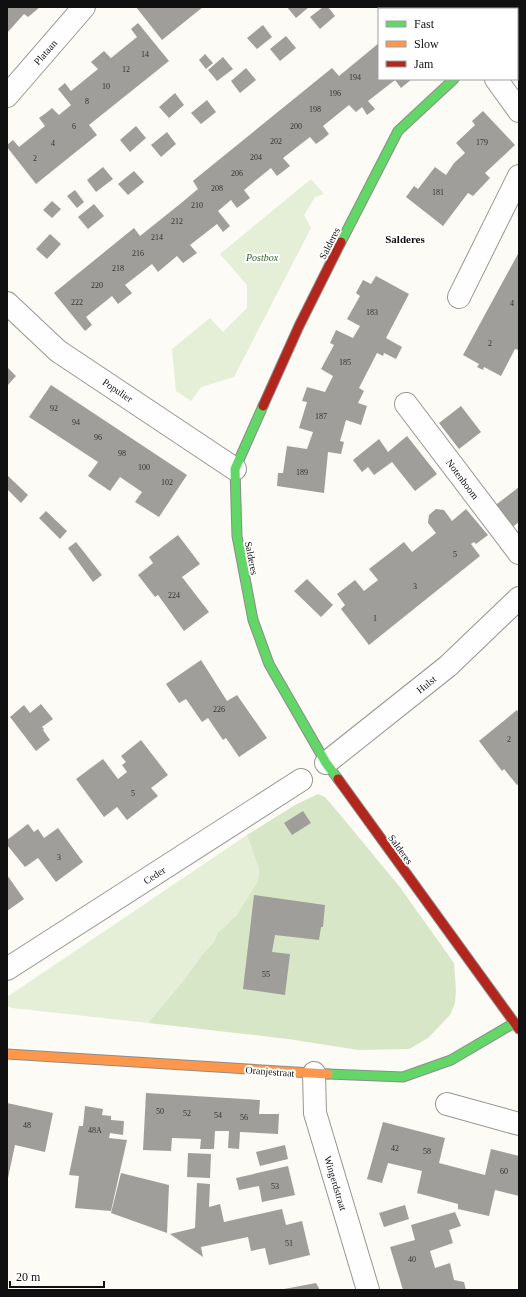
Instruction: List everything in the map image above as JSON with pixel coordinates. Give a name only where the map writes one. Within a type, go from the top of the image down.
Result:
[{"type":"street","name":"Plataan","points":[[7,96],[84,7]]},
{"type":"street","name":"Salderes","points":[[453,80],[398,131],[299,326],[235,469],[237,536],[253,620],[269,664],[326,764],[516,1026]]},
{"type":"street","points":[[497,80],[519,111]]},
{"type":"street","points":[[459,297],[519,176]]},
{"type":"street","name":"Populier","points":[[7,303],[58,350],[235,469]]},
{"type":"street","name":"Notenboom","points":[[406,404],[519,553]]},
{"type":"street","name":"Hulst","points":[[326,764],[448,666],[519,598]]},
{"type":"street","name":"Ceder","points":[[7,969],[301,780]]},
{"type":"street","name":"Oranjestraat","points":[[7,1054],[314,1074],[403,1076],[451,1060],[516,1026]]},
{"type":"street","name":"Wingerdstraat","points":[[314,1074],[315,1112],[368,1290]]},
{"type":"street","points":[[447,1104],[519,1124]]},
{"type":"green space","name":"Postbox","points":[[311,179],[324,194],[315,197],[304,215],[311,228],[234,377],[201,387],[191,401],[176,391],[172,349],[210,318],[223,332],[247,308],[247,285],[220,254]]},
{"type":"green space","points":[[318,794],[325,797],[399,886],[454,963],[456,990],[455,1003],[450,1015],[428,1038],[409,1049],[359,1050],[288,1039],[148,1023],[214,942],[218,932],[236,916],[256,884],[259,875],[258,866],[247,835],[295,805]]},
{"type":"green space","points":[[247,835],[258,866],[259,875],[256,884],[236,916],[218,932],[214,942],[148,1023],[12,1008],[7,1006],[7,997]]},
{"type":"building","points":[[7,7],[40,7],[28,17],[24,14],[7,33]]},
{"type":"building","points":[[136,7],[203,7],[162,40]]},
{"type":"building","points":[[287,7],[309,7],[296,18]]},
{"type":"building","points":[[323,7],[328,7],[335,16],[320,29],[310,17]]},
{"type":"building","points":[[408,7],[470,7],[469,8],[407,8]]},
{"type":"building","points":[[138,23],[169,61],[89,125],[97,135],[36,184],[7,145],[13,140],[19,147],[45,126],[39,118],[52,108],[59,115],[71,105],[58,89],[65,83],[71,91],[98,69],[91,62],[104,51],[111,58],[137,37],[131,29]]},
{"type":"building","points":[[263,25],[272,37],[257,49],[247,38]]},
{"type":"building","points":[[286,36],[296,48],[280,61],[270,49]]},
{"type":"building","points":[[378,44],[378,80],[395,80],[368,101],[375,109],[367,115],[362,107],[356,112],[349,105],[323,126],[329,134],[323,139],[316,144],[310,137],[283,158],[290,166],[277,176],[271,168],[244,190],[250,198],[237,208],[231,200],[218,211],[230,226],[223,232],[217,224],[190,245],[197,253],[183,263],[177,256],[158,272],[152,264],[125,285],[132,293],[118,304],[112,296],[86,317],[92,325],[85,331],[54,293],[134,228],[140,236],[180,204],[198,189],[193,181],[194,180],[332,68],[339,76]]},
{"type":"building","points":[[205,54],[213,63],[206,69],[199,60]]},
{"type":"building","points":[[223,57],[233,69],[217,81],[208,70]]},
{"type":"building","points":[[246,68],[256,80],[240,93],[231,81]]},
{"type":"building","points":[[395,80],[411,80],[401,88]]},
{"type":"building","points":[[175,93],[184,105],[169,118],[159,107]]},
{"type":"building","points":[[207,100],[216,112],[201,124],[191,113]]},
{"type":"building","points":[[483,111],[515,145],[485,173],[490,178],[473,196],[468,193],[443,226],[406,197],[414,186],[418,189],[435,167],[446,175],[454,163],[465,153],[456,143],[475,125],[472,121]]},
{"type":"building","points":[[136,126],[146,138],[130,152],[120,140]]},
{"type":"building","points":[[167,132],[176,144],[161,157],[151,145]]},
{"type":"building","points":[[103,167],[113,179],[96,192],[87,180]]},
{"type":"building","points":[[134,171],[144,182],[128,195],[118,184]]},
{"type":"building","points":[[75,190],[84,202],[77,208],[67,196]]},
{"type":"building","points":[[52,201],[61,209],[52,218],[43,210]]},
{"type":"building","points":[[94,204],[104,216],[88,229],[78,217]]},
{"type":"building","points":[[50,234],[61,244],[47,259],[36,249]]},
{"type":"building","points":[[519,252],[519,350],[515,349],[501,376],[484,367],[483,370],[477,367],[479,364],[463,355]]},
{"type":"building","points":[[376,276],[409,294],[386,338],[402,347],[396,359],[384,353],[383,356],[377,353],[359,388],[364,391],[358,403],[367,406],[361,425],[346,420],[340,441],[344,442],[341,454],[328,452],[324,493],[277,486],[278,473],[283,473],[287,446],[307,449],[313,432],[299,428],[307,402],[302,401],[307,387],[325,392],[333,376],[321,369],[334,345],[330,343],[336,330],[353,338],[360,326],[347,319],[360,296],[356,293],[363,280],[371,284]]},
{"type":"building","points":[[7,367],[16,376],[7,386]]},
{"type":"building","points":[[51,385],[187,475],[159,517],[135,502],[142,492],[120,477],[110,491],[88,476],[98,462],[29,417]]},
{"type":"building","points":[[461,406],[481,432],[459,449],[439,423]]},
{"type":"building","points":[[407,436],[437,474],[415,491],[392,462],[374,475],[368,467],[362,472],[353,460],[379,439],[388,452]]},
{"type":"building","points":[[7,475],[28,495],[21,503],[7,489]]},
{"type":"building","points":[[519,487],[519,522],[510,529],[493,507]]},
{"type":"building","points":[[436,509],[444,510],[452,521],[466,509],[488,535],[476,544],[474,542],[471,544],[480,556],[369,645],[341,609],[345,605],[337,594],[355,580],[364,591],[378,580],[369,569],[404,542],[412,552],[436,533],[428,523],[429,515]]},
{"type":"building","points":[[46,511],[67,531],[60,539],[39,518]]},
{"type":"building","points":[[178,535],[200,564],[182,577],[209,612],[184,631],[158,595],[155,597],[138,575],[153,563],[149,557]]},
{"type":"building","points":[[76,542],[102,575],[93,582],[68,548]]},
{"type":"building","points":[[307,579],[333,605],[321,617],[294,591]]},
{"type":"building","points":[[201,660],[227,701],[237,695],[267,738],[239,757],[226,738],[223,740],[208,718],[202,722],[186,699],[179,703],[166,684]]},
{"type":"building","points":[[41,704],[53,719],[42,727],[50,740],[36,751],[10,717],[24,705],[30,713]]},
{"type":"building","points":[[517,710],[519,713],[519,784],[517,785],[504,769],[502,771],[479,741]]},
{"type":"building","points":[[141,740],[168,775],[151,788],[158,796],[127,820],[117,807],[104,817],[76,779],[103,759],[118,779],[127,772],[122,765],[126,762],[121,756]]},
{"type":"building","points":[[303,811],[311,823],[292,835],[284,823]]},
{"type":"building","points":[[28,824],[34,832],[38,829],[44,838],[58,828],[83,862],[56,882],[38,858],[25,867],[7,845],[7,840]]},
{"type":"building","points":[[7,875],[24,899],[7,911]]},
{"type":"building","points":[[254,895],[325,905],[323,927],[321,927],[319,940],[275,935],[272,952],[290,954],[285,995],[243,989]]},
{"type":"building","points":[[146,1093],[260,1100],[259,1114],[279,1114],[278,1134],[240,1132],[239,1149],[228,1148],[229,1131],[215,1131],[214,1149],[200,1149],[201,1139],[172,1138],[171,1151],[143,1150]]},
{"type":"building","points":[[7,1103],[53,1113],[45,1152],[15,1145],[8,1178]]},
{"type":"building","points":[[85,1106],[103,1109],[102,1115],[111,1116],[111,1120],[124,1121],[123,1135],[110,1133],[109,1138],[127,1140],[111,1211],[75,1208],[79,1176],[69,1175],[79,1126],[83,1126]]},
{"type":"building","points":[[383,1122],[445,1138],[439,1163],[485,1175],[491,1149],[519,1156],[519,1196],[495,1190],[489,1216],[458,1209],[458,1204],[417,1193],[422,1171],[388,1163],[382,1183],[367,1179]]},
{"type":"building","points":[[285,1145],[288,1159],[260,1166],[256,1152]]},
{"type":"building","points":[[188,1153],[211,1154],[210,1178],[187,1177]]},
{"type":"building","points":[[288,1166],[295,1195],[262,1202],[259,1186],[239,1190],[236,1178]]},
{"type":"building","points":[[121,1173],[169,1185],[167,1233],[111,1213]]},
{"type":"building","points":[[197,1183],[210,1184],[209,1207],[220,1204],[224,1222],[282,1209],[286,1225],[302,1221],[310,1255],[269,1265],[265,1248],[251,1251],[248,1237],[201,1247],[203,1257],[170,1234],[195,1228]]},
{"type":"building","points":[[405,1205],[409,1219],[384,1227],[379,1213]]},
{"type":"building","points":[[455,1212],[461,1226],[449,1230],[453,1243],[430,1251],[435,1268],[450,1263],[454,1280],[464,1282],[466,1290],[403,1290],[390,1247],[415,1240],[411,1225]]},
{"type":"building","points":[[316,1283],[320,1290],[284,1289]]},
{"type":"traffic: fast","points":[[341,242],[398,131],[453,80]]},
{"type":"traffic: fast","points":[[263,406],[235,469],[237,536],[253,620],[269,664],[326,763],[338,779]]},
{"type":"traffic: fast","points":[[328,1074],[403,1077],[451,1060],[514,1023]]},
{"type":"traffic: slow","points":[[7,1054],[328,1074]]},
{"type":"traffic: jam","points":[[263,406],[299,326],[341,242]]},
{"type":"traffic: jam","points":[[338,779],[519,1029]]},
{"type":"district","name":"Salderes","points":[[405,239]]}]
